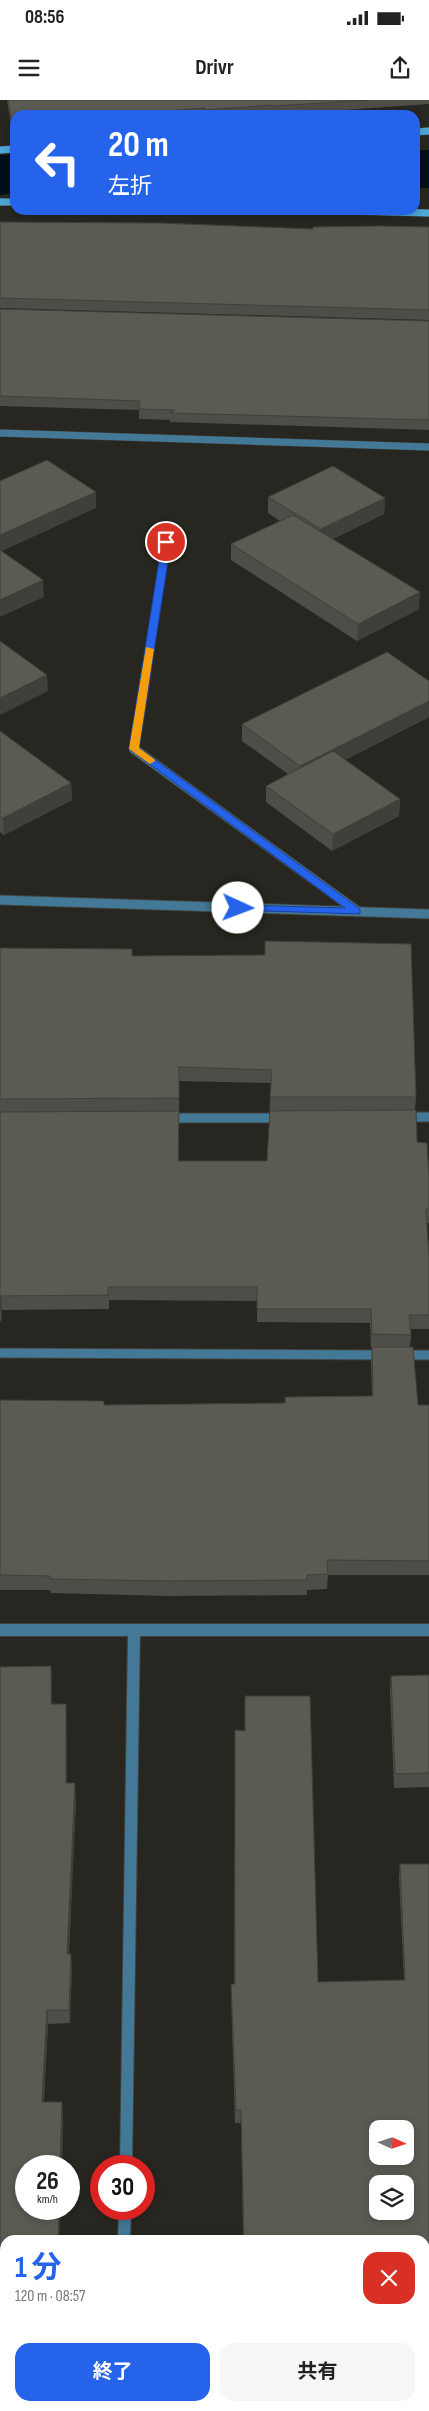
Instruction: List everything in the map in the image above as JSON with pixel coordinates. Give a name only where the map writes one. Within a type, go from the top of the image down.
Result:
[{"type":"street","points":[[0,433],[429,447]]},
{"type":"street","points":[[166,542],[134,749],[357,912]]},
{"type":"street","points":[[0,900],[429,914]]},
{"type":"street","points":[[399,1117],[429,1117]]},
{"type":"street","points":[[150,1118],[289,1118]]},
{"type":"street","points":[[0,1353],[429,1355]]},
{"type":"street","points":[[0,1630],[429,1630]]},
{"type":"street","points":[[126,2155],[134,1631]]},
{"type":"street","points":[[124,2235],[125,2220]]},
{"type":"building","points":[[8,100],[368,100],[206,110],[205,108],[180,110],[10,110],[10,112]]},
{"type":"building","points":[[0,222],[159,223],[313,229],[313,227],[429,227],[429,310],[0,298]]},
{"type":"building","points":[[0,309],[429,321],[429,420],[170,413],[175,410],[139,409],[140,401],[0,396]]},
{"type":"building","points":[[47,460],[96,492],[0,535],[0,481]]},
{"type":"building","points":[[333,466],[385,498],[321,529],[268,497]]},
{"type":"building","points":[[293,515],[420,592],[358,624],[231,544]]},
{"type":"building","points":[[0,550],[43,580],[0,600]]},
{"type":"building","points":[[0,641],[47,675],[0,698]]},
{"type":"building","points":[[387,652],[429,681],[429,701],[300,766],[242,724]]},
{"type":"building","points":[[0,731],[71,783],[3,818],[0,816]]},
{"type":"building","points":[[333,751],[400,799],[333,834],[266,786]]},
{"type":"building","points":[[265,941],[411,944],[416,1097],[270,1097],[272,1070],[179,1067],[179,1098],[0,1099],[0,948],[132,949],[132,956],[265,955]]},
{"type":"building","points":[[416,1110],[417,1142],[427,1143],[429,1209],[426,1209],[429,1258],[429,1315],[409,1315],[411,1335],[372,1334],[371,1309],[257,1309],[257,1287],[108,1287],[108,1295],[1,1296],[0,1306],[0,1112],[179,1111],[178,1161],[267,1161],[270,1111]]},
{"type":"building","points":[[372,1347],[413,1347],[418,1405],[429,1405],[429,1561],[327,1560],[328,1574],[307,1575],[307,1580],[169,1581],[50,1579],[50,1576],[0,1575],[0,1400],[104,1401],[104,1405],[285,1403],[285,1397],[373,1396]]},
{"type":"building","points":[[51,1666],[51,1704],[66,1704],[66,1783],[75,1783],[67,1954],[71,1954],[69,2010],[47,2010],[42,2102],[62,2102],[60,2155],[15,2155],[15,2220],[59,2220],[58,2235],[0,2235],[0,1667]]},
{"type":"building","points":[[429,1675],[429,1773],[395,1774],[391,1676]]},
{"type":"building","points":[[245,1696],[310,1696],[318,1982],[405,1980],[400,1864],[429,1864],[429,2235],[244,2235],[241,2110],[236,2110],[231,1984],[235,1984],[235,1730],[245,1731]]},
{"type":"waterway","points":[[420,169],[429,169]]},
{"type":"waterway","points":[[0,175],[10,174]]},
{"type":"slow traffic","points":[[149,649],[134,749],[150,761]]},
{"type":"route","points":[[166,542],[134,749],[357,912],[238,908]]}]
